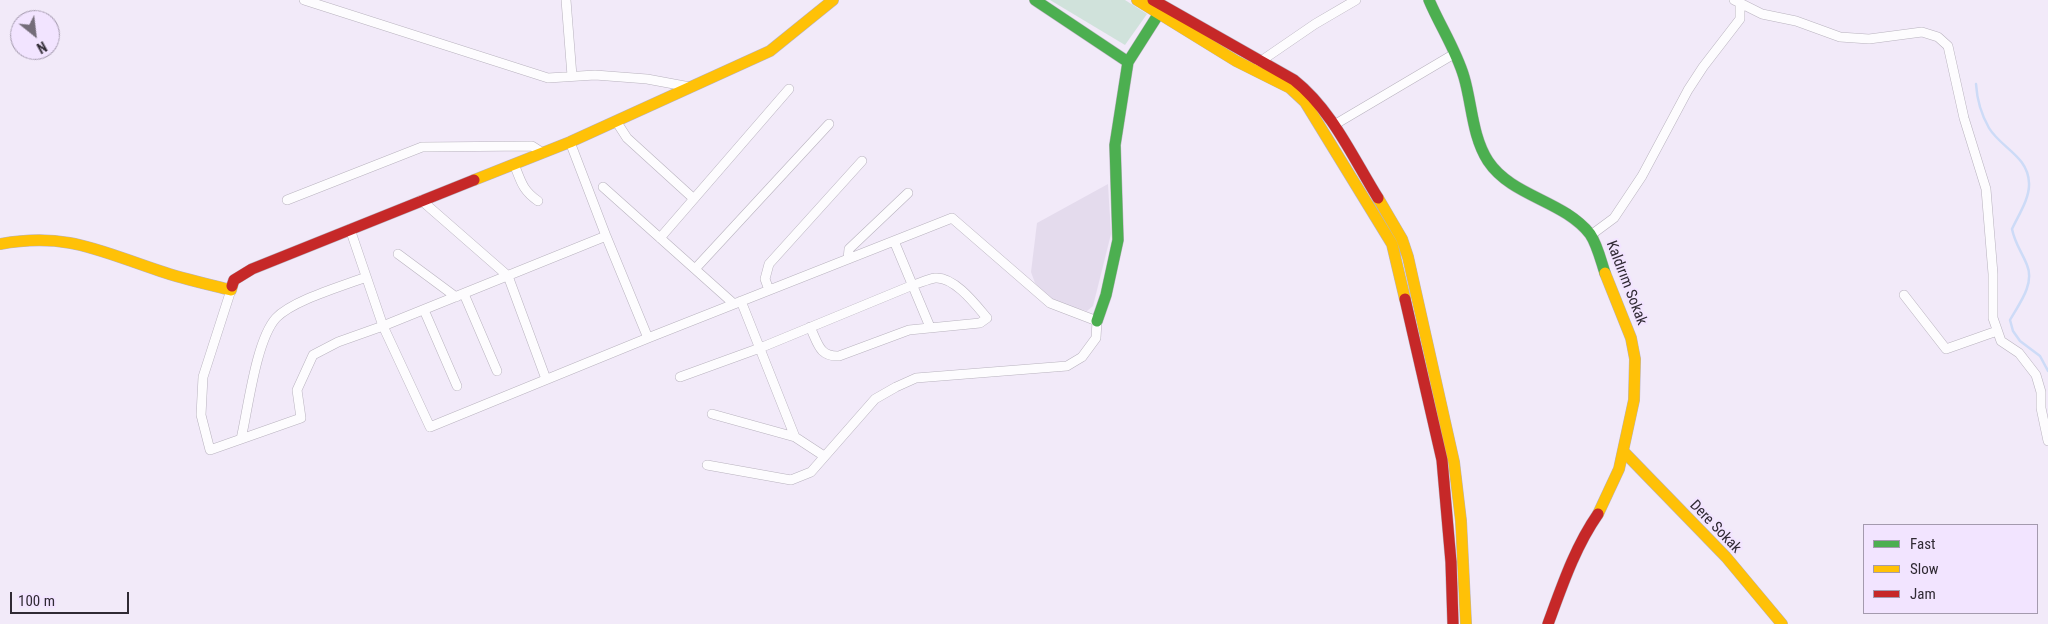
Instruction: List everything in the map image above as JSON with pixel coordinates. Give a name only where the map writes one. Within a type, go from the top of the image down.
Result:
[{"type":"street","points":[[304,0],[548,78],[595,75],[647,79],[690,88]]},
{"type":"street","points":[[566,0],[572,76]]},
{"type":"street","points":[[606,236],[384,326],[338,342],[313,355],[297,390],[301,418],[210,450],[201,415],[204,377],[234,280],[252,269],[570,142],[770,51],[832,0]]},
{"type":"street","points":[[1035,0],[1128,62]]},
{"type":"street","points":[[1136,0],[1162,7]]},
{"type":"street","points":[[1153,0],[1258,66],[1290,88],[1305,102],[1392,244],[1442,460],[1450,562],[1452,624]]},
{"type":"street","points":[[1258,66],[1315,24],[1356,0]]},
{"type":"street","name":"Kaldırım Sokak","points":[[1429,0],[1461,67],[1474,127],[1485,154],[1495,170],[1511,184],[1579,221],[1591,235],[1634,347],[1636,375],[1634,400],[1624,452],[1611,490],[1575,553],[1548,624]]},
{"type":"street","points":[[1591,235],[1607,225],[1624,204],[1688,90],[1740,19],[1737,2]]},
{"type":"street","points":[[1737,2],[1767,16],[1796,21],[1840,38],[1869,39],[1922,32],[1938,37],[1948,46],[1964,118],[1986,190],[1993,268],[1992,308],[1996,332],[2001,341],[2019,352],[2036,375],[2041,392],[2041,408],[2048,440]]},
{"type":"street","points":[[707,465],[791,480],[811,472],[876,399],[916,378],[1067,366],[1082,357],[1096,338],[1097,321],[1106,294],[1118,240],[1116,145],[1128,62],[1162,7]]},
{"type":"street","points":[[1334,125],[1454,54]]},
{"type":"street","points":[[1258,66],[1308,91],[1324,108],[1402,239],[1408,257],[1454,462],[1461,522],[1466,624]]},
{"type":"street","points":[[660,238],[789,89]]},
{"type":"street","points":[[616,121],[627,138],[694,199]]},
{"type":"street","points":[[695,269],[829,124]]},
{"type":"street","points":[[570,142],[648,338]]},
{"type":"street","points":[[287,200],[422,147],[532,146],[543,152]]},
{"type":"street","points":[[769,290],[765,279],[769,264],[862,161]]},
{"type":"street","points":[[514,164],[523,188],[527,194],[538,201]]},
{"type":"street","points":[[602,187],[695,269],[738,302],[760,348],[795,437]]},
{"type":"street","points":[[848,259],[849,249],[908,193]]},
{"type":"street","points":[[421,200],[508,276],[546,380]]},
{"type":"street","points":[[350,229],[384,326],[430,427],[648,338],[952,218],[1050,303],[1097,321]]},
{"type":"street","points":[[0,244],[42,239],[71,241],[155,270],[231,290]]},
{"type":"street","points":[[894,241],[930,327]]},
{"type":"street","points":[[398,254],[460,295],[497,371]]},
{"type":"street","points":[[241,439],[261,351],[271,326],[277,317],[310,298],[366,277]]},
{"type":"street","points":[[680,377],[760,348],[810,327],[912,285],[936,278],[945,279],[961,289],[987,318],[980,323],[909,330],[840,356],[830,356],[821,350],[810,327]]},
{"type":"street","points":[[1904,296],[1946,349],[1996,332]]},
{"type":"street","points":[[424,310],[457,386]]},
{"type":"street","points":[[712,414],[795,437],[824,456]]},
{"type":"street","name":"Dere Sokak","points":[[1624,452],[1715,547],[1782,624]]},
{"type":"shaded area","points":[[1050,0],[1125,0],[1147,14],[1125,45]]},
{"type":"shaded area","points":[[1108,184],[1111,234],[1093,306],[1087,311],[1054,302],[1035,283],[1031,272],[1037,223]]},
{"type":"waterway","points":[[1976,84],[1980,107],[1989,128],[2019,159],[2027,174],[2029,183],[2028,195],[2012,229],[2027,265],[2029,279],[2025,294],[2010,320],[2013,331],[2020,341],[2040,356],[2048,371]]},
{"type":"traffic: fast","points":[[1035,0],[1128,62]]},
{"type":"traffic: fast","points":[[1429,0],[1461,67],[1467,87],[1475,131],[1488,161],[1510,183],[1566,213],[1579,223],[1590,234],[1599,253],[1605,273]]},
{"type":"traffic: fast","points":[[1097,321],[1106,295],[1118,240],[1115,145],[1128,62],[1163,7]]},
{"type":"traffic: slow","points":[[474,180],[570,142],[770,51],[833,0]]},
{"type":"traffic: slow","points":[[1137,0],[1236,61],[1290,88],[1305,102],[1392,244],[1405,299]]},
{"type":"traffic: slow","points":[[1378,198],[1402,239],[1408,257],[1454,462],[1461,521],[1466,624]]},
{"type":"traffic: slow","points":[[0,244],[45,240],[64,242],[100,251],[186,279],[231,290],[232,286]]},
{"type":"traffic: slow","points":[[1598,514],[1619,469],[1634,400],[1635,359],[1631,338],[1605,273]]},
{"type":"traffic: slow","points":[[1624,452],[1726,557],[1782,624]]},
{"type":"traffic: jam","points":[[1153,0],[1294,80],[1320,105],[1331,120],[1378,198]]},
{"type":"traffic: jam","points":[[232,286],[234,280],[252,269],[474,180]]},
{"type":"traffic: jam","points":[[1405,299],[1442,460],[1451,562],[1453,624]]},
{"type":"traffic: jam","points":[[1548,624],[1576,553],[1598,514]]}]
